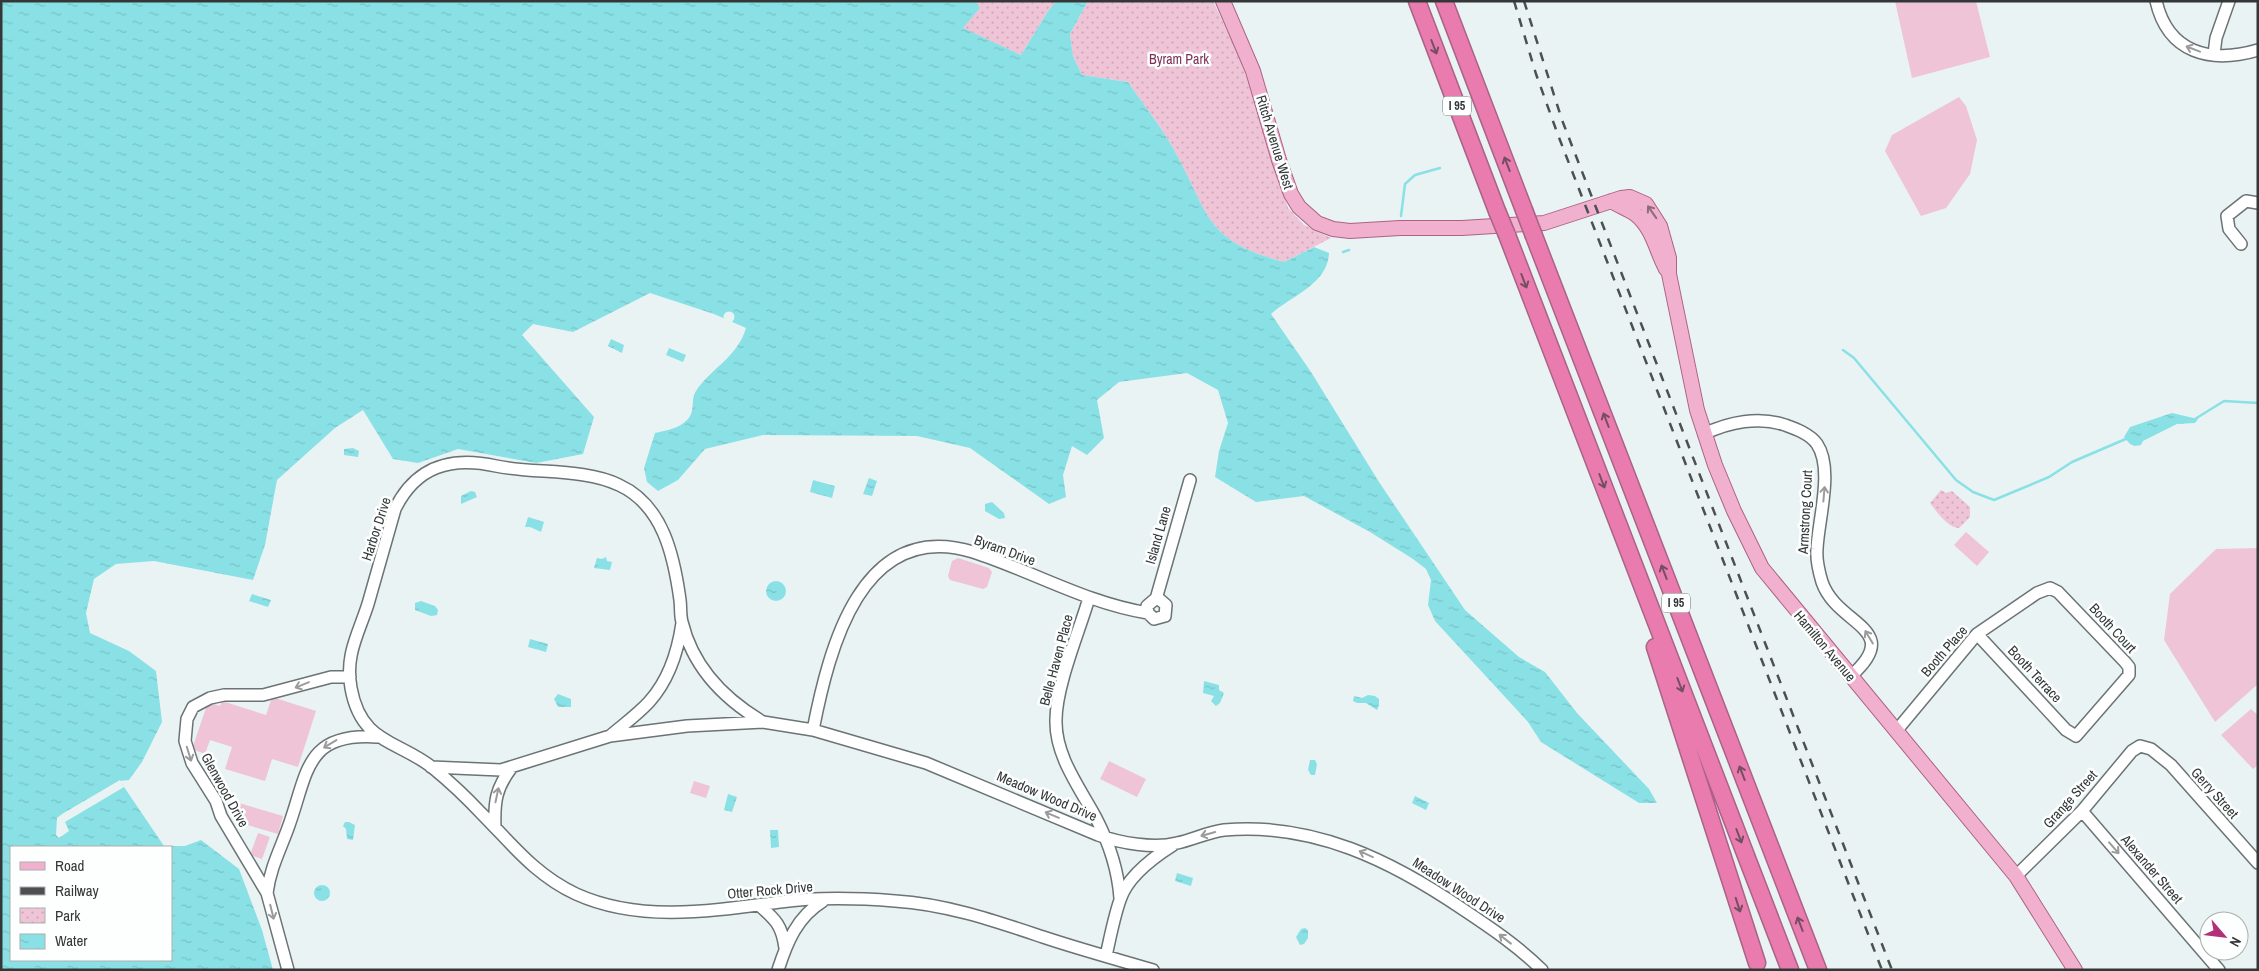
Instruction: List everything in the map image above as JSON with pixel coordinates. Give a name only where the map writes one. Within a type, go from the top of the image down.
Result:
[{"type":"highway","name":"I 95","points":[[1417,1],[1790,970]]},
{"type":"highway","name":"I 95","points":[[1444,1],[1818,970]]},
{"type":"highway","points":[[1625,541],[1653,642],[1757,963]]},
{"type":"main road","name":"Ritch Avenue West","points":[[1222,1],[1253,71],[1291,194],[1307,216],[1317,223],[1333,229],[1350,231],[1400,228],[1462,228]]},
{"type":"main road","name":"Hamilton Avenue","points":[[1462,228],[1544,223],[1611,201],[1630,197],[1651,208],[1666,243],[1669,274],[1697,410],[1704,434],[1744,535],[1762,568],[2016,876],[2075,970]]},
{"type":"street","points":[[2156,1],[2162,22],[2172,36],[2192,50],[2214,54],[2239,54],[2258,50]]},
{"type":"street","points":[[2214,54],[2216,38],[2229,1]]},
{"type":"street","points":[[2241,244],[2229,229],[2227,216],[2246,201],[2258,203]]},
{"type":"street","name":"Armstrong Court","points":[[1704,434],[1754,420],[1768,421],[1802,432],[1817,444],[1821,454],[1825,480],[1816,549],[1817,562],[1823,584],[1835,603],[1864,630],[1873,642],[1873,648],[1867,661],[1851,676]]},
{"type":"street","name":"Harbor Drive","points":[[431,767],[377,737],[357,709],[350,677],[351,650],[366,610],[400,500],[409,486],[430,470],[458,462],[472,461],[509,469],[604,479],[620,485],[633,494],[653,514],[666,537],[672,556],[682,622],[706,674],[732,702],[763,722]]},
{"type":"street","name":"Island Lane","points":[[1156,599],[1190,480]]},
{"type":"street","name":"Byram Drive","points":[[813,730],[821,692],[836,640],[849,610],[878,571],[900,554],[925,547],[970,552],[1089,598],[1148,613],[1154,619],[1164,616],[1166,605],[1156,599]]},
{"type":"street","name":"Booth Place","points":[[1897,730],[1977,634],[2037,593],[2050,588]]},
{"type":"street","name":"Booth Court","points":[[2050,588],[2064,597],[2125,662],[2130,672],[2081,733],[2076,736],[2072,734]]},
{"type":"street","name":"Belle Haven Place","points":[[1089,598],[1059,696],[1056,721],[1068,768],[1096,819],[1117,871],[1120,898]]},
{"type":"street","points":[[1148,613],[1148,604],[1156,599]]},
{"type":"street","name":"Harbor Drive","points":[[610,736],[648,703],[658,690],[679,642],[682,622]]},
{"type":"street","name":"Booth Terrace","points":[[1977,634],[2072,734]]},
{"type":"street","name":"Glenwood Drive","points":[[288,970],[267,893],[221,816],[216,801],[192,763],[186,741],[187,719],[194,707],[210,698],[224,695],[262,696],[331,677],[350,677]]},
{"type":"street","name":"Meadow Wood Drive","points":[[431,767],[501,770],[610,736],[686,726],[763,722],[813,730],[926,763],[1104,837],[1153,845],[1174,844],[1223,830],[1268,829],[1309,835],[1339,843],[1428,885],[1489,926],[1542,970]]},
{"type":"street","name":"Glenwood Drive","points":[[267,893],[272,865],[288,829],[305,773],[312,760],[325,746],[339,739],[355,735],[377,737]]},
{"type":"street","name":"Grange Street","points":[[2016,876],[2082,811],[2132,751],[2140,746],[2146,748]]},
{"type":"street","name":"Gerry Street","points":[[2146,748],[2170,766],[2258,863]]},
{"type":"street","name":"Otter Rock Drive","points":[[431,767],[536,870],[553,882],[594,902],[641,912],[760,906],[780,902],[825,900],[869,899],[931,905],[1000,923],[1153,970]]},
{"type":"street","points":[[494,827],[499,787],[512,767]]},
{"type":"street","name":"Alexander Street","points":[[2082,811],[2219,970]]},
{"type":"street","points":[[1106,956],[1120,898],[1136,876],[1149,863],[1174,844]]},
{"type":"street","points":[[778,970],[794,929],[804,916],[825,900]]},
{"type":"street","points":[[760,906],[772,916],[783,931],[785,948]]},
{"type":"green space","points":[[976,1],[1056,1],[1021,55],[962,28],[980,8]]},
{"type":"green space","name":"Byram Park","points":[[1088,1],[1213,1],[1237,52],[1251,89],[1288,208],[1304,225],[1331,238],[1284,262],[1237,244],[1223,233],[1203,207],[1168,139],[1128,82],[1082,75],[1073,56],[1070,34]]},
{"type":"green space","points":[[1895,1],[1976,1],[1990,57],[1912,78]]},
{"type":"green space","points":[[1959,97],[1966,106],[1977,140],[1970,174],[1946,208],[1921,216],[1885,151],[1892,135]]},
{"type":"green space","points":[[1941,490],[1946,493],[1952,491],[1970,507],[1970,517],[1959,528],[1947,522],[1930,503]]},
{"type":"green space","points":[[1966,532],[1989,552],[1977,566],[1954,545]]},
{"type":"green space","points":[[2258,548],[2258,684],[2215,722],[2164,640],[2170,594],[2216,549]]},
{"type":"green space","points":[[958,558],[989,568],[992,572],[987,587],[983,589],[950,580],[948,576],[952,561]]},
{"type":"green space","points":[[272,697],[316,711],[298,767],[272,759],[265,781],[225,769],[232,747],[210,740],[205,754],[192,749],[208,702],[220,706],[222,701],[266,715]]},
{"type":"green space","points":[[2251,709],[2258,715],[2258,765],[2253,769],[2221,735]]},
{"type":"green space","points":[[1109,761],[1146,779],[1137,797],[1100,779]]},
{"type":"green space","points":[[694,781],[710,786],[706,798],[690,793]]},
{"type":"green space","points":[[239,803],[283,816],[278,834],[234,821]]},
{"type":"green space","points":[[258,833],[270,837],[262,859],[250,855]]},
{"type":"water","points":[[1,1],[976,1],[980,8],[963,28],[1021,55],[1056,1],[1088,1],[1070,34],[1073,56],[1082,75],[1128,82],[1168,139],[1203,207],[1223,233],[1237,244],[1284,262],[1314,247],[1329,253],[1327,264],[1315,281],[1271,314],[1311,372],[1379,482],[1465,610],[1519,657],[1545,672],[1577,713],[1649,789],[1657,803],[1639,803],[1541,742],[1528,722],[1435,621],[1428,605],[1431,580],[1426,569],[1413,559],[1370,532],[1304,496],[1256,502],[1215,477],[1219,451],[1228,423],[1218,390],[1187,373],[1119,382],[1097,400],[1104,438],[1087,455],[1072,446],[1063,475],[1066,497],[1049,504],[970,448],[917,436],[763,435],[705,449],[678,480],[658,491],[647,482],[644,468],[655,433],[676,427],[690,417],[696,391],[730,355],[742,338],[746,328],[714,314],[650,293],[573,332],[533,324],[522,335],[594,417],[583,454],[536,463],[458,449],[418,463],[393,459],[363,410],[335,428],[277,480],[265,545],[253,580],[154,561],[116,564],[94,579],[86,613],[90,633],[129,651],[156,671],[162,722],[142,762],[129,780],[120,781],[164,846],[10,846],[10,961],[172,961],[172,846],[185,846],[201,840],[239,869],[262,930],[273,970],[1,970]]},
{"type":"water","points":[[611,339],[624,345],[622,353],[608,346]]},
{"type":"water","points":[[669,348],[686,355],[683,362],[666,355]]},
{"type":"water","points":[[2172,413],[2198,419],[2195,423],[2177,424],[2143,441],[2141,445],[2135,446],[2130,444],[2124,437],[2130,427]]},
{"type":"water","points":[[353,448],[359,451],[358,457],[344,455],[344,449]]},
{"type":"water","points":[[869,478],[877,481],[872,496],[863,494]]},
{"type":"water","points":[[813,480],[835,486],[832,498],[810,492]]},
{"type":"water","points":[[471,491],[475,492],[477,497],[461,504],[461,496]]},
{"type":"water","points":[[992,502],[1004,513],[1005,518],[999,519],[985,511],[985,504]]},
{"type":"water","points":[[528,517],[544,522],[541,532],[525,527]]},
{"type":"water","points":[[606,557],[607,561],[612,562],[610,570],[594,568],[597,558],[602,559]]},
{"type":"water","points":[[776,581],[783,584],[786,591],[783,598],[776,601],[769,598],[766,591],[769,584]]},
{"type":"water","points":[[252,594],[271,600],[268,607],[249,601]]},
{"type":"water","points":[[421,601],[435,606],[438,610],[437,615],[431,616],[415,610],[415,603]]},
{"type":"water","points":[[530,639],[548,644],[546,652],[528,647]]},
{"type":"water","points":[[1204,681],[1219,685],[1219,690],[1224,693],[1220,703],[1216,706],[1211,701],[1214,696],[1203,693]]},
{"type":"water","points":[[558,694],[571,699],[571,707],[558,707],[554,699]]},
{"type":"water","points":[[1368,695],[1379,699],[1377,710],[1366,703],[1353,701],[1354,696],[1362,698]]},
{"type":"water","points":[[1310,760],[1315,760],[1317,764],[1315,775],[1311,775],[1308,770]]},
{"type":"water","points":[[728,794],[737,797],[732,812],[724,810]]},
{"type":"water","points":[[1415,796],[1429,803],[1426,810],[1412,803]]},
{"type":"water","points":[[345,822],[355,825],[353,840],[347,839],[346,829],[343,826]]},
{"type":"water","points":[[770,830],[778,830],[779,847],[771,848]]},
{"type":"water","points":[[1177,873],[1193,878],[1191,886],[1175,881]]},
{"type":"water","points":[[319,885],[325,885],[330,890],[328,899],[319,901],[314,896],[314,890]]},
{"type":"water","points":[[1305,928],[1308,930],[1308,938],[1304,944],[1300,945],[1296,937],[1301,929]]},
{"type":"pier","points":[[729,311],[735,317],[729,323],[723,317]]},
{"type":"pier","points":[[120,780],[124,787],[65,822],[69,831],[59,838],[56,835],[57,818]]},
{"type":"waterway","points":[[1401,216],[1405,184],[1415,175],[1440,168]]},
{"type":"waterway","points":[[1343,252],[1349,250]]},
{"type":"waterway","points":[[1843,350],[1854,358],[1956,480],[1973,492],[1994,500],[2049,477],[2072,462],[2128,438]]},
{"type":"waterway","points":[[2195,419],[2224,401],[2258,403]]},
{"type":"railway","points":[[1514,1],[1536,74],[1558,135],[1882,970]]},
{"type":"railway","points":[[1524,1],[1562,120],[1892,970]]}]
